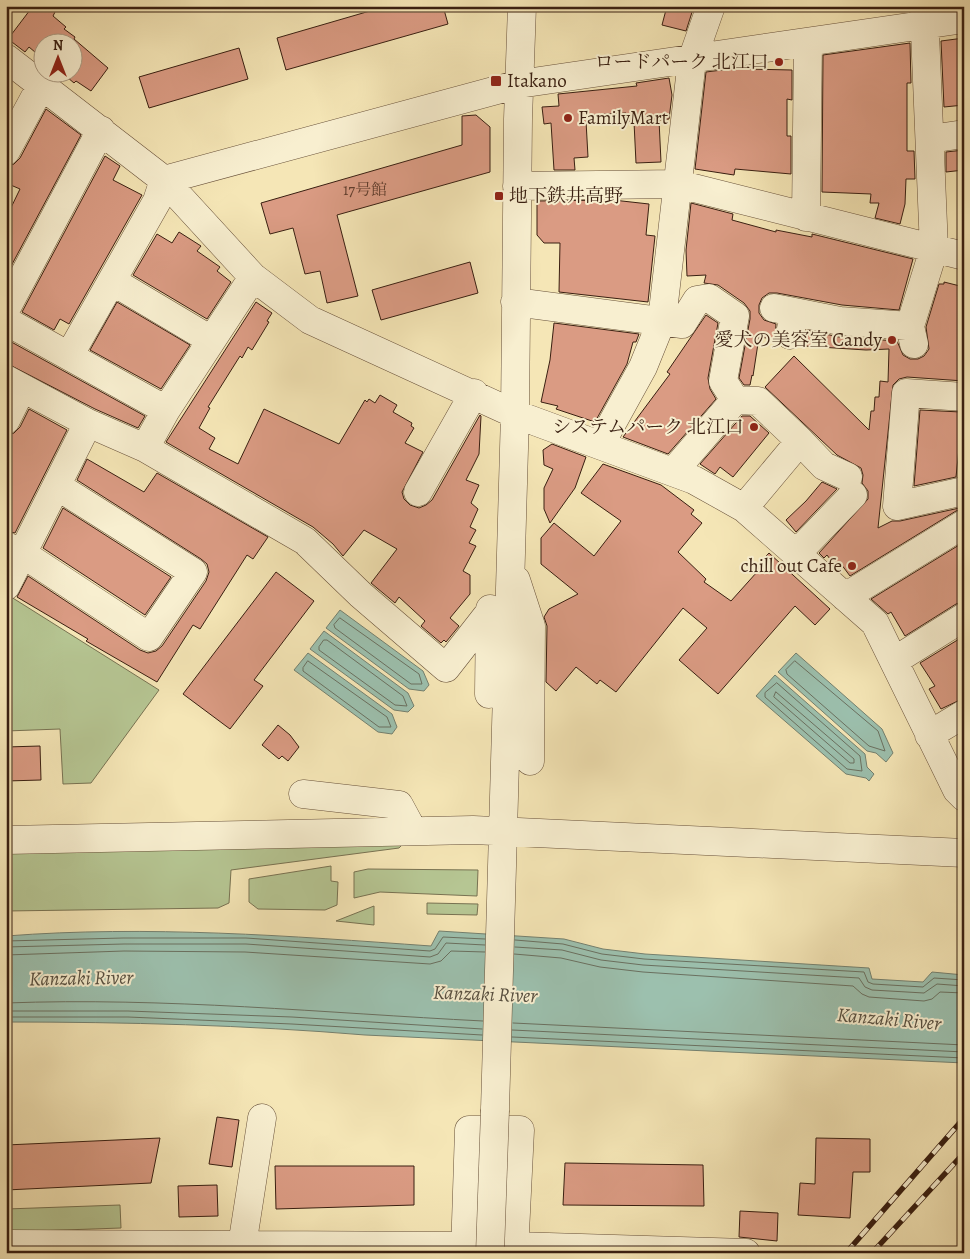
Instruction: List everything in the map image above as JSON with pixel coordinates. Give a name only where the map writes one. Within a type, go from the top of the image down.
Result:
[{"type":"street","points":[[490,1250],[515,414],[515,302],[522,6]]},
{"type":"street","points":[[600,445],[643,367],[662,320],[692,60],[711,6]]},
{"type":"street","points":[[164,180],[519,84],[808,42],[925,15],[964,19]]},
{"type":"street","points":[[786,318],[840,321],[912,335],[934,249],[925,15]]},
{"type":"street","points":[[806,217],[808,42]]},
{"type":"street","points":[[6,58],[164,180],[253,277],[310,320],[515,414],[694,480],[744,508],[875,624],[957,790],[964,796]]},
{"type":"street","points":[[6,151],[42,84]]},
{"type":"street","points":[[6,309],[101,130]]},
{"type":"street","points":[[930,139],[964,134]]},
{"type":"street","points":[[69,356],[157,201],[164,180]]},
{"type":"street","points":[[517,186],[678,184],[964,256]]},
{"type":"street","points":[[146,448],[166,410],[253,277]]},
{"type":"street","points":[[112,281],[211,340]]},
{"type":"street","points":[[515,302],[682,324],[697,300],[709,298],[735,316],[723,381],[735,400]]},
{"type":"street","points":[[6,321],[166,410]]},
{"type":"street","points":[[6,420],[14,383],[88,423],[146,448],[306,541],[361,596],[446,668],[489,613],[510,562]]},
{"type":"street","points":[[418,492],[474,394]]},
{"type":"street","points":[[964,397],[906,394],[897,506],[964,491]]},
{"type":"street","points":[[735,400],[758,401],[824,466],[851,486],[796,554]]},
{"type":"street","points":[[673,472],[735,400]]},
{"type":"street","points":[[6,586],[14,550],[57,486],[88,423]]},
{"type":"street","points":[[744,508],[800,441]]},
{"type":"street","points":[[14,550],[149,637],[193,572],[57,486]]},
{"type":"street","points":[[845,598],[964,524]]},
{"type":"street","points":[[510,562],[531,626],[530,761]]},
{"type":"street","points":[[488,761],[489,613]]},
{"type":"street","points":[[894,661],[964,617]]},
{"type":"street","points":[[930,735],[964,714]]},
{"type":"street","points":[[303,794],[399,805],[413,831]]},
{"type":"street","points":[[6,840],[413,831],[503,842],[964,853]]},
{"type":"street","points":[[232,1248],[262,1118]]},
{"type":"street","points":[[6,1244],[746,1253]]},
{"type":"green space","points":[[8,595],[159,690],[91,783],[63,784],[60,729],[6,731],[6,599]]},
{"type":"green space","points":[[402,845],[399,848],[231,870],[229,903],[218,908],[6,911],[6,852]]},
{"type":"green space","points":[[331,866],[331,881],[338,882],[337,905],[325,910],[258,909],[249,902],[249,879]]},
{"type":"green space","points":[[368,869],[478,870],[477,896],[380,892],[354,898],[354,872]]},
{"type":"green space","points":[[427,903],[478,904],[477,915],[427,914]]},
{"type":"green space","points":[[374,906],[374,925],[336,921]]},
{"type":"green space","points":[[120,1205],[121,1228],[6,1232],[6,1209]]},
{"type":"water","points":[[340,610],[423,671],[429,685],[424,691],[409,689],[326,628]]},
{"type":"water","points":[[324,631],[408,693],[414,706],[408,712],[394,710],[310,649]]},
{"type":"water","points":[[308,653],[392,714],[397,727],[392,734],[378,732],[294,670]]},
{"type":"water","points":[[796,653],[882,729],[893,753],[886,762],[876,753],[867,751],[778,672]]},
{"type":"water","points":[[775,675],[865,754],[867,767],[874,774],[869,781],[866,778],[846,774],[756,696]]},
{"type":"water","name":"Kanzaki River","points":[[439,931],[564,939],[603,949],[645,954],[869,968],[872,979],[923,982],[932,972],[964,975],[964,1063],[365,1035],[230,1026],[6,1022],[6,936],[112,932],[219,933],[431,946]]},
{"type":"building","points":[[33,6],[46,6],[55,12],[53,16],[66,27],[64,29],[68,32],[32,32],[32,50],[29,47],[25,52],[8,39]]},
{"type":"building","points":[[387,6],[443,6],[448,24],[286,70],[277,38]]},
{"type":"building","points":[[667,6],[694,6],[686,31],[662,25]]},
{"type":"building","points":[[964,38],[964,105],[944,107],[941,41]]},
{"type":"building","points":[[910,43],[911,83],[907,83],[907,151],[914,151],[915,179],[906,179],[905,204],[900,224],[875,218],[879,203],[870,203],[871,194],[822,192],[823,55]]},
{"type":"building","points":[[82,46],[108,68],[91,91],[78,82],[82,82]]},
{"type":"building","points":[[239,48],[248,79],[149,108],[139,77]]},
{"type":"building","points":[[746,67],[746,69],[792,70],[792,100],[787,99],[787,136],[791,136],[791,174],[735,169],[734,175],[695,169],[706,72]]},
{"type":"building","points":[[669,78],[672,95],[669,119],[659,120],[661,162],[636,163],[634,122],[626,122],[626,113],[590,115],[590,121],[586,121],[588,157],[574,158],[575,170],[554,170],[551,123],[544,124],[542,107],[559,106],[558,94],[637,86],[636,83]]},
{"type":"building","points":[[46,109],[81,135],[9,270],[6,269],[6,218],[20,189],[6,183],[6,167],[14,164],[20,158]]},
{"type":"building","points":[[476,115],[490,127],[490,172],[337,215],[358,296],[327,303],[320,271],[305,274],[293,228],[270,234],[261,203],[462,145],[462,116]]},
{"type":"building","points":[[964,150],[964,170],[946,172],[946,152]]},
{"type":"building","points":[[105,156],[120,166],[113,180],[142,195],[69,324],[60,319],[54,330],[22,312]]},
{"type":"building","points":[[613,200],[649,204],[646,235],[655,236],[648,302],[559,292],[560,243],[544,243],[537,235],[537,201]]},
{"type":"building","points":[[691,203],[733,214],[732,220],[776,232],[776,230],[812,237],[812,234],[913,259],[899,310],[842,305],[769,293],[762,298],[759,305],[759,313],[764,320],[776,324],[775,339],[759,337],[753,376],[750,385],[744,385],[739,378],[750,311],[744,303],[718,285],[704,283],[706,275],[687,276],[686,250]]},
{"type":"building","points":[[179,232],[201,246],[197,251],[220,267],[217,271],[231,282],[207,319],[133,275],[157,234],[172,243]]},
{"type":"building","points":[[470,262],[478,293],[381,320],[372,290]]},
{"type":"building","points":[[944,282],[964,287],[964,381],[907,377],[899,379],[893,385],[878,528],[892,521],[964,508],[956,511],[850,576],[841,564],[836,567],[827,555],[824,558],[819,553],[868,499],[868,491],[862,483],[863,475],[861,468],[837,455],[765,387],[794,356],[869,430],[871,411],[874,411],[875,397],[879,397],[880,381],[888,382],[889,349],[866,350],[804,346],[807,343],[803,342],[807,330],[839,337],[897,341],[903,355],[910,359],[918,359],[924,356],[929,349],[926,327],[939,284],[944,284]]},
{"type":"building","points":[[117,302],[190,345],[161,389],[90,350]]},
{"type":"building","points":[[256,302],[272,313],[267,321],[269,322],[252,350],[248,347],[242,358],[240,356],[208,407],[210,408],[199,428],[215,438],[209,449],[238,464],[264,409],[339,444],[365,400],[367,402],[369,399],[375,403],[380,395],[397,405],[393,412],[412,423],[411,426],[414,428],[405,443],[423,452],[402,492],[404,499],[410,505],[419,508],[432,500],[481,416],[479,454],[466,480],[479,485],[471,503],[478,509],[470,527],[476,530],[469,543],[476,546],[463,571],[470,575],[470,594],[450,618],[459,626],[446,642],[444,640],[441,643],[421,626],[425,621],[399,597],[395,603],[371,583],[397,549],[364,530],[343,556],[333,544],[313,527],[166,442]]},
{"type":"building","points":[[706,315],[718,323],[708,378],[710,389],[716,399],[668,454],[623,437],[670,374],[667,372]]},
{"type":"building","points":[[554,323],[639,334],[636,342],[633,342],[627,364],[595,422],[556,409],[558,406],[541,402],[550,360]]},
{"type":"building","points":[[6,339],[145,416],[138,428],[95,409],[6,363]]},
{"type":"building","points":[[29,409],[67,430],[15,533],[6,531],[6,436],[14,433],[20,427]]},
{"type":"building","points":[[920,410],[961,412],[959,448],[956,477],[914,486]]},
{"type":"building","points":[[742,416],[750,416],[769,433],[733,477],[720,467],[715,474],[700,464]]},
{"type":"building","points":[[552,444],[586,457],[575,488],[550,523],[544,509],[544,488],[553,469],[544,465],[543,450]]},
{"type":"building","points":[[87,459],[144,492],[157,473],[268,537],[253,559],[247,555],[200,629],[193,625],[157,682],[86,641],[88,639],[17,597],[28,576],[140,650],[148,653],[156,651],[162,646],[206,581],[209,572],[207,564],[201,559],[77,480]]},
{"type":"building","points":[[603,464],[661,485],[694,510],[691,514],[702,523],[678,552],[706,579],[704,582],[731,601],[757,572],[754,569],[769,553],[830,609],[815,625],[795,606],[718,694],[679,660],[707,628],[683,608],[616,692],[600,680],[597,684],[576,667],[556,691],[546,682],[547,626],[544,617],[549,609],[578,594],[541,564],[541,538],[554,523],[594,556],[621,521],[581,493]]},
{"type":"building","points":[[822,482],[837,489],[796,532],[786,520]]},
{"type":"building","points":[[63,508],[171,577],[145,615],[43,548]]},
{"type":"building","points":[[964,542],[964,601],[956,604],[905,636],[891,612],[888,614],[871,599]]},
{"type":"building","points":[[276,572],[314,601],[254,680],[263,686],[230,729],[183,694]]},
{"type":"building","points":[[964,636],[964,698],[941,709],[929,689],[935,686],[920,663]]},
{"type":"building","points":[[278,725],[290,735],[299,747],[288,761],[282,756],[279,759],[262,745]]},
{"type":"building","points":[[40,746],[41,780],[6,781],[6,747]]},
{"type":"building","points":[[217,1117],[239,1120],[232,1167],[209,1164]]},
{"type":"building","points":[[160,1138],[151,1183],[6,1190],[6,1145]]},
{"type":"building","points":[[816,1138],[870,1139],[870,1172],[853,1172],[850,1218],[798,1215],[800,1183],[815,1184]]},
{"type":"building","points":[[565,1163],[703,1165],[704,1206],[563,1205]]},
{"type":"building","points":[[275,1166],[414,1166],[414,1205],[276,1209]]},
{"type":"building","points":[[217,1185],[218,1216],[179,1217],[178,1186]]},
{"type":"building","points":[[740,1211],[778,1213],[777,1241],[739,1237]]},
{"type":"railway","points":[[846,1253],[964,1118]]},
{"type":"railway","points":[[872,1253],[964,1153]]},
{"type":"place","name":"ロードパーク 北江口","points":[[779,62]]},
{"type":"place","name":"Itakano","points":[[496,81]]},
{"type":"place","name":"FamilyMart","points":[[568,118]]},
{"type":"place","name":"地下鉄井高野","points":[[499,196]]},
{"type":"place","name":"愛犬の美容室 Candy","points":[[892,340]]},
{"type":"place","name":"システムパーク 北江口","points":[[754,427]]},
{"type":"place","name":"chill out Cafe","points":[[852,566]]}]
